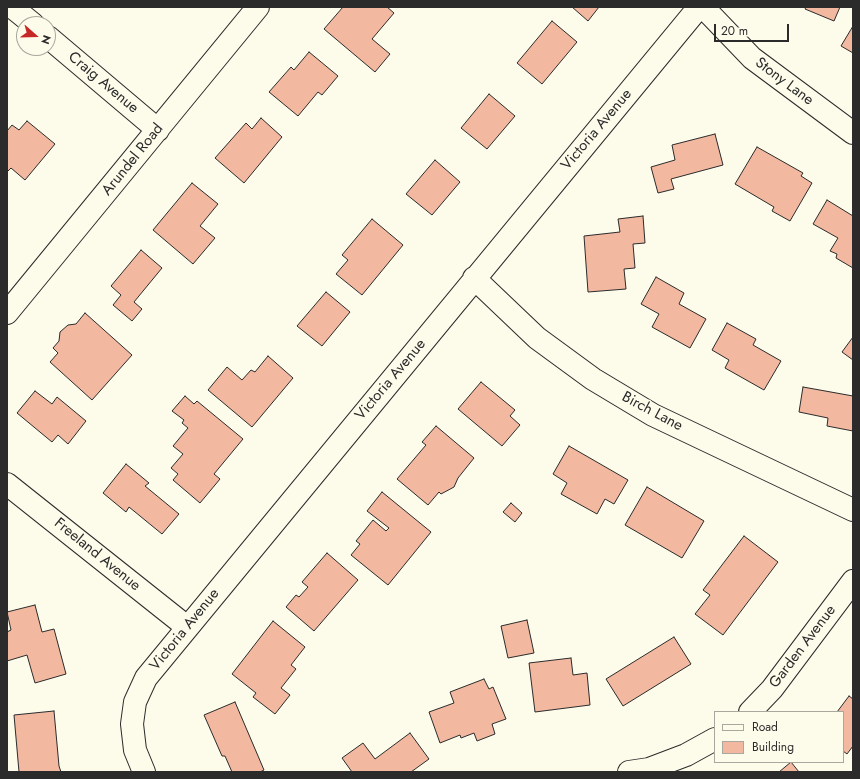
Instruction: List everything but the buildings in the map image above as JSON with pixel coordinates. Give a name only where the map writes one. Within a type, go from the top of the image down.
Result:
[{"type":"street","points":[[12,7],[23,16]]},
{"type":"street","name":"Arundel Road","points":[[7,313],[258,7]]},
{"type":"street","name":"Victoria Avenue","points":[[144,772],[135,750],[132,724],[136,702],[146,678],[474,278],[699,7]]},
{"type":"street","name":"Stony Lane","points":[[703,7],[752,58],[853,133]]},
{"type":"street","name":"Craig Avenue","points":[[56,44],[158,130]]},
{"type":"street","name":"Birch Lane","points":[[474,278],[537,338],[593,379],[653,415],[853,510]]},
{"type":"street","name":"Freeland Avenue","points":[[7,484],[187,627]]},
{"type":"street","name":"Garden Avenue","points":[[751,711],[772,689],[853,581]]},
{"type":"street","points":[[629,772],[649,769],[686,755],[714,740]]}]
